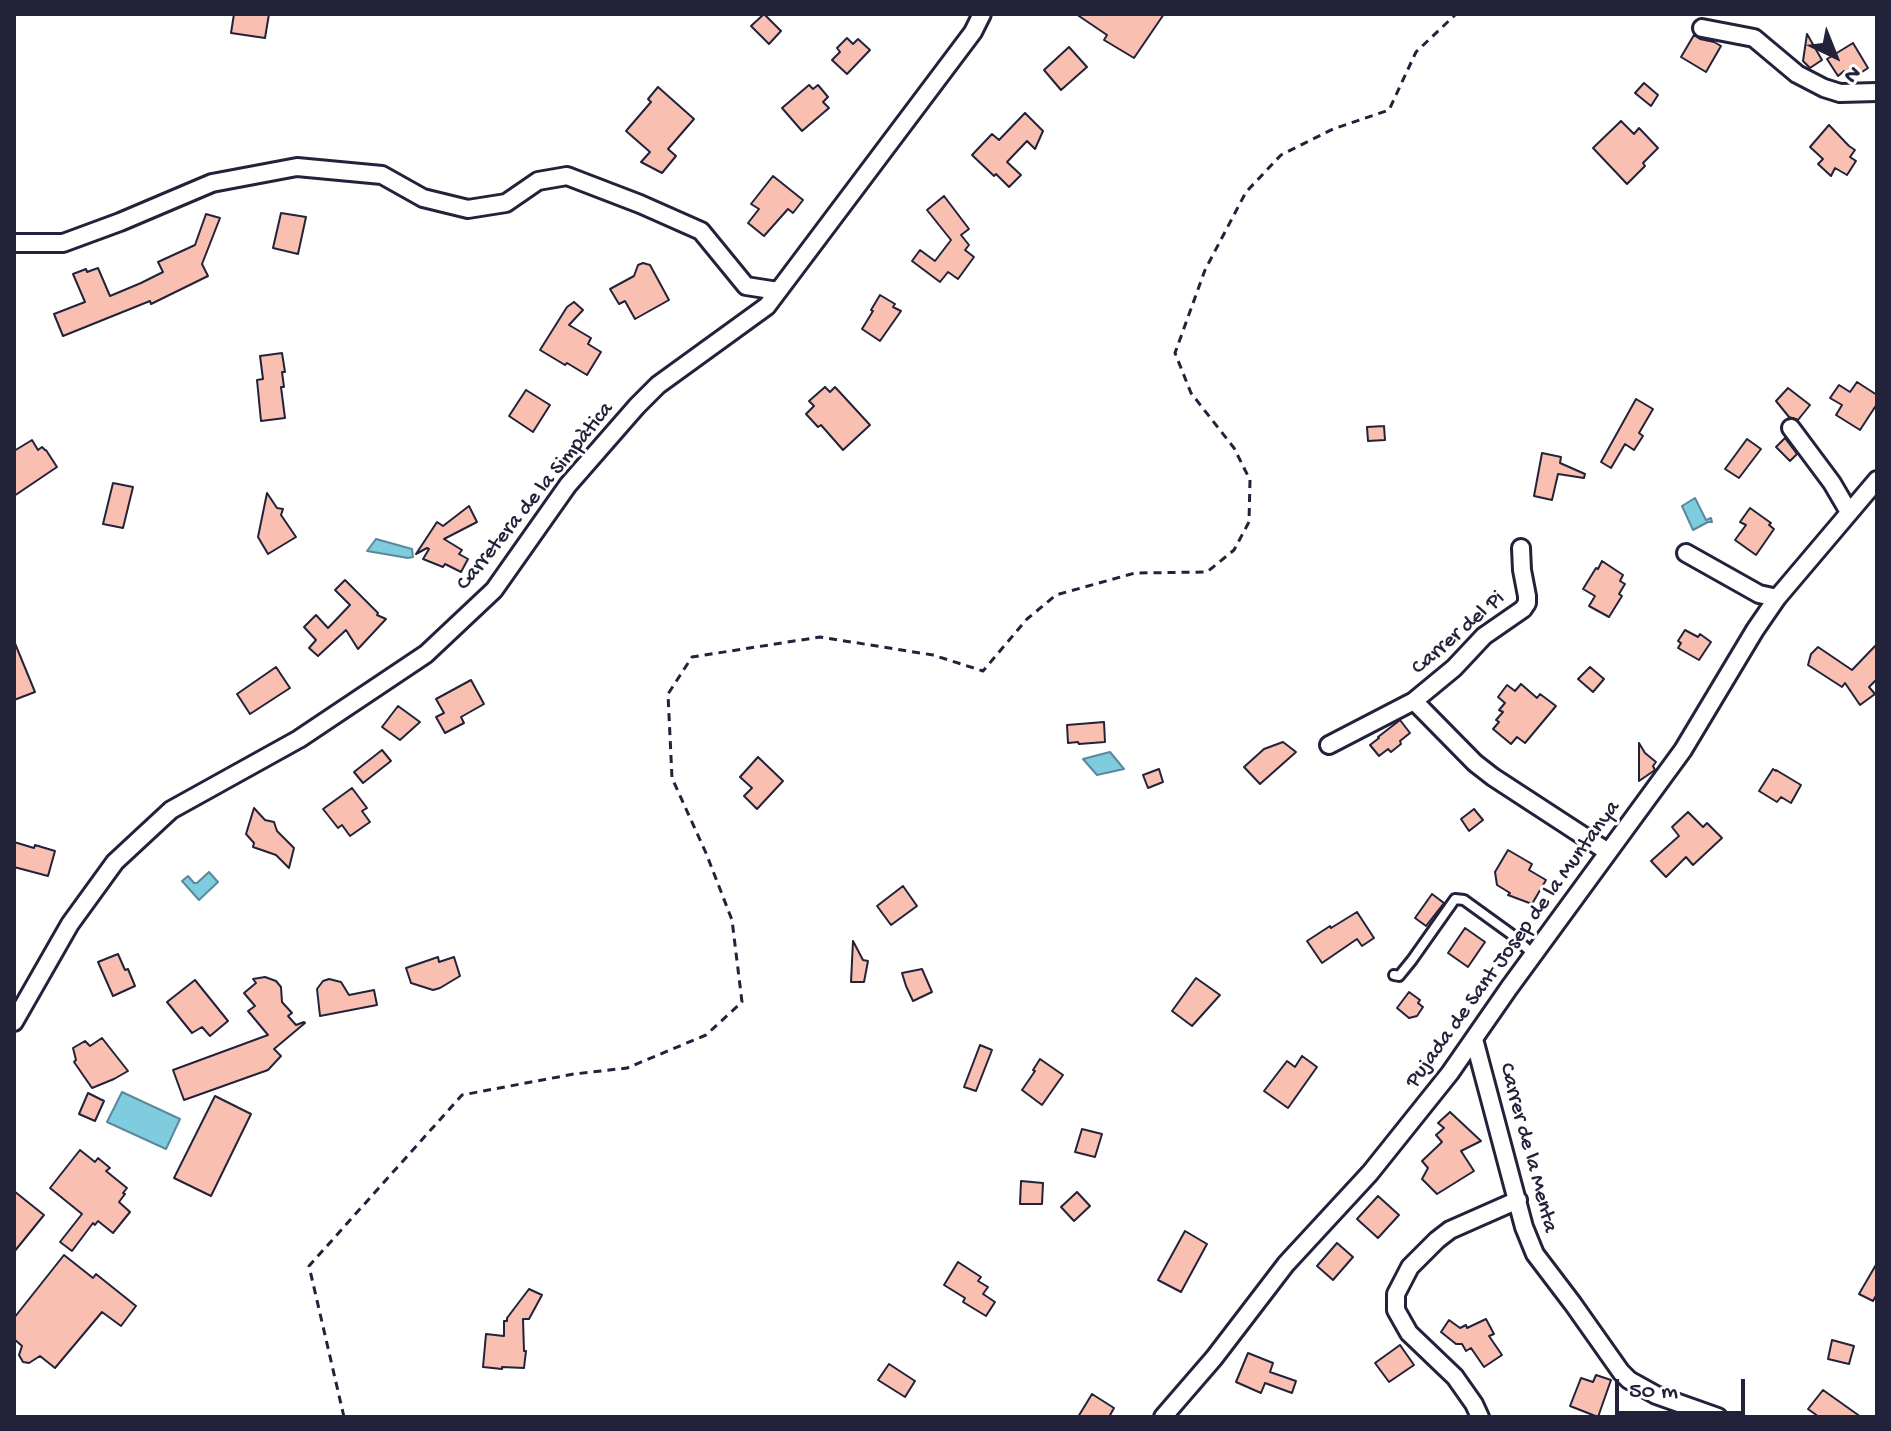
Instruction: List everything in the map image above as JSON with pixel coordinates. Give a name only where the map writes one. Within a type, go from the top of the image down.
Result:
[{"type":"street","name":"Carretera de la Simpàtica","points":[[14,1022],[70,924],[115,862],[171,810],[299,739],[426,654],[494,590],[568,485],[637,406],[658,385],[767,306],[973,32],[982,14]]},
{"type":"street","points":[[1702,28],[1754,38],[1797,74],[1824,88],[1840,93],[1877,92]]},
{"type":"street","points":[[14,243],[63,243],[212,183],[297,167],[382,175],[423,198],[468,209],[506,203],[538,181],[567,176],[701,231],[746,286],[778,291]]},
{"type":"street","points":[[1791,428],[1832,483],[1849,512]]},
{"type":"street","name":"Pujada de Sant Josep de la Muntanya","points":[[1163,1417],[1214,1358],[1286,1264],[1389,1151],[1683,750],[1777,598],[1877,480]]},
{"type":"street","name":"Carrer del Pi","points":[[1329,745],[1414,701],[1454,668],[1484,636],[1523,609],[1527,596],[1521,548]]},
{"type":"street","points":[[1686,553],[1759,594],[1777,598]]},
{"type":"street","name":"Carrer del Pi","points":[[1414,701],[1475,763],[1608,852]]},
{"type":"street","name":"Carrer de la Menta","points":[[1474,1039],[1528,1241],[1535,1254],[1629,1380],[1656,1395],[1718,1417]]},
{"type":"street","points":[[1480,1417],[1455,1377],[1409,1333],[1396,1310],[1396,1294],[1410,1267],[1437,1240],[1450,1230],[1518,1200]]},
{"type":"lane","points":[[1394,975],[1399,976],[1412,960],[1455,899],[1464,900],[1533,954]]},
{"type":"path","points":[[344,1417],[309,1266],[462,1095],[574,1074],[627,1068],[706,1035],[742,1002],[732,920],[672,778],[668,694],[692,657],[820,637],[933,655],[983,671],[1027,619],[1056,595],[1135,573],[1207,572],[1234,550],[1249,522],[1250,480],[1234,448],[1191,393],[1175,353],[1205,270],[1246,192],[1281,155],[1333,129],[1389,110],[1416,52],[1456,14]]},
{"type":"water","points":[[1695,498],[1706,520],[1711,518],[1712,522],[1693,530],[1682,506]]},
{"type":"water","points":[[376,539],[412,549],[413,557],[367,551]]},
{"type":"water","points":[[1110,752],[1124,769],[1097,775],[1083,759]]},
{"type":"water","points":[[209,872],[218,882],[199,900],[182,881],[188,876],[197,883]]},
{"type":"water","points":[[122,1092],[180,1119],[166,1149],[107,1122]]},
{"type":"building","points":[[234,14],[269,14],[265,38],[231,33]]},
{"type":"building","points":[[764,14],[781,31],[769,44],[751,26]]},
{"type":"building","points":[[1076,14],[1164,14],[1134,58],[1104,40],[1107,35]]},
{"type":"building","points":[[1807,34],[1822,60],[1810,68],[1803,61]]},
{"type":"building","points":[[1694,35],[1721,46],[1706,72],[1681,57]]},
{"type":"building","points":[[847,38],[853,44],[858,39],[870,50],[847,74],[832,60],[840,52],[837,48]]},
{"type":"building","points":[[1853,43],[1868,68],[1850,80],[1844,71],[1838,76],[1827,59]]},
{"type":"building","points":[[1069,47],[1087,67],[1061,90],[1044,70]]},
{"type":"building","points":[[1644,83],[1658,95],[1651,106],[1635,93]]},
{"type":"building","points":[[809,85],[813,89],[818,85],[828,97],[823,102],[829,108],[802,131],[782,108]]},
{"type":"building","points":[[658,87],[694,119],[668,149],[676,156],[662,173],[641,162],[650,152],[626,131],[651,102],[648,99]]},
{"type":"building","points":[[1025,113],[1043,131],[1035,149],[1027,141],[1007,162],[1021,175],[1009,187],[972,155],[992,134],[999,140]]},
{"type":"building","points":[[1621,121],[1634,134],[1639,128],[1658,148],[1627,184],[1593,148]]},
{"type":"building","points":[[1829,125],[1855,150],[1850,157],[1856,161],[1847,175],[1835,168],[1831,176],[1818,164],[1823,159],[1810,147]]},
{"type":"building","points":[[773,176],[803,200],[793,213],[788,209],[764,236],[748,223],[759,209],[751,204]]},
{"type":"building","points":[[944,196],[969,229],[961,235],[969,245],[965,250],[974,257],[958,279],[948,272],[940,282],[912,261],[920,250],[935,261],[951,240],[927,210]]},
{"type":"building","points":[[281,213],[306,217],[298,254],[273,248]]},
{"type":"building","points":[[206,214],[220,218],[202,264],[208,276],[151,304],[150,301],[63,336],[54,314],[85,302],[73,274],[98,268],[110,296],[141,283],[163,272],[158,262],[195,245]]},
{"type":"building","points":[[638,265],[650,265],[669,300],[635,319],[625,301],[619,304],[610,289],[634,276]]},
{"type":"building","points":[[880,295],[901,311],[880,341],[862,329]]},
{"type":"building","points":[[574,302],[583,310],[569,325],[591,338],[588,344],[601,352],[587,375],[540,350],[567,307]]},
{"type":"building","points":[[282,353],[285,372],[282,372],[284,387],[281,387],[285,418],[261,421],[257,380],[263,379],[260,356]]},
{"type":"building","points":[[1857,382],[1877,395],[1877,404],[1860,430],[1836,415],[1842,405],[1830,398],[1839,385],[1850,392]]},
{"type":"building","points":[[825,387],[830,392],[835,387],[870,425],[843,450],[821,425],[818,427],[806,414],[814,406],[809,401]]},
{"type":"building","points":[[1788,388],[1810,405],[1798,420],[1789,417],[1776,401]]},
{"type":"building","points":[[526,390],[550,405],[533,432],[509,416]]},
{"type":"building","points":[[1636,399],[1653,409],[1639,433],[1643,436],[1634,450],[1625,444],[1611,468],[1601,462]]},
{"type":"building","points":[[1384,426],[1385,440],[1368,441],[1367,427]]},
{"type":"building","points":[[1785,438],[1797,454],[1790,461],[1776,447]]},
{"type":"building","points":[[1747,439],[1761,449],[1739,478],[1725,469]]},
{"type":"building","points":[[32,440],[38,450],[42,447],[46,450],[57,467],[14,496],[14,451]]},
{"type":"building","points":[[1542,453],[1561,457],[1560,463],[1585,474],[1584,478],[1558,474],[1552,500],[1534,496]]},
{"type":"building","points":[[113,483],[133,487],[123,528],[103,524]]},
{"type":"building","points":[[267,493],[277,508],[283,509],[281,515],[296,537],[268,554],[258,537]]},
{"type":"building","points":[[469,506],[477,522],[444,539],[462,550],[459,554],[468,559],[461,572],[423,559],[427,548],[416,554],[437,522],[443,526]]},
{"type":"building","points":[[1750,508],[1771,523],[1769,525],[1774,529],[1756,555],[1735,540],[1746,525],[1740,522]]},
{"type":"building","points":[[1602,561],[1623,575],[1620,581],[1625,584],[1619,594],[1622,596],[1609,617],[1589,606],[1595,596],[1583,589]]},
{"type":"building","points":[[345,580],[377,615],[386,619],[358,649],[346,630],[318,656],[309,648],[316,640],[304,627],[316,615],[328,628],[350,605],[335,590]]},
{"type":"building","points":[[1685,630],[1698,637],[1700,634],[1711,642],[1699,660],[1678,648],[1681,643],[1678,641]]},
{"type":"building","points":[[14,641],[35,692],[14,700]]},
{"type":"building","points":[[1877,644],[1877,679],[1869,687],[1875,694],[1860,705],[1845,683],[1842,687],[1808,665],[1811,654],[1818,647],[1852,670]]},
{"type":"building","points":[[276,667],[290,688],[250,714],[237,694]]},
{"type":"building","points":[[1590,667],[1604,679],[1593,692],[1578,679]]},
{"type":"building","points":[[471,680],[484,704],[461,717],[464,723],[445,733],[436,717],[444,713],[436,699]]},
{"type":"building","points":[[1521,684],[1537,698],[1540,694],[1556,706],[1525,743],[1517,737],[1511,744],[1493,729],[1503,712],[1499,710],[1505,703],[1498,697],[1507,685],[1515,691]]},
{"type":"building","points":[[398,706],[420,722],[400,740],[382,727]]},
{"type":"building","points":[[1400,720],[1410,733],[1391,752],[1388,749],[1379,756],[1370,745]]},
{"type":"building","points":[[1104,722],[1105,742],[1068,743],[1067,725]]},
{"type":"building","points":[[1283,742],[1296,752],[1260,784],[1244,767],[1264,749]]},
{"type":"building","points":[[1639,743],[1656,762],[1653,766],[1655,770],[1639,781]]},
{"type":"building","points":[[382,750],[391,761],[363,783],[354,772]]},
{"type":"building","points":[[758,757],[783,781],[757,809],[744,796],[752,788],[740,777]]},
{"type":"building","points":[[1159,769],[1163,782],[1148,788],[1143,775]]},
{"type":"building","points":[[1773,769],[1801,785],[1791,803],[1781,797],[1777,802],[1759,791]]},
{"type":"building","points":[[352,788],[367,808],[362,811],[370,822],[350,836],[342,825],[338,828],[323,809]]},
{"type":"building","points":[[254,808],[265,820],[274,822],[277,831],[294,848],[289,868],[276,855],[253,847],[254,843],[246,834]]},
{"type":"building","points":[[1474,809],[1483,820],[1469,831],[1461,819]]},
{"type":"building","points":[[1688,812],[1703,827],[1707,823],[1722,838],[1693,865],[1686,857],[1666,877],[1651,861],[1679,836],[1672,827]]},
{"type":"building","points":[[14,842],[55,851],[48,876],[14,867]]},
{"type":"building","points":[[1508,850],[1532,864],[1529,870],[1546,880],[1532,904],[1508,895],[1510,893],[1497,885],[1495,872]]},
{"type":"building","points":[[903,886],[917,906],[891,925],[877,906]]},
{"type":"building","points":[[1432,894],[1444,903],[1426,926],[1415,918]]},
{"type":"building","points":[[1357,912],[1374,938],[1362,946],[1357,939],[1322,963],[1307,941]]},
{"type":"building","points":[[1465,928],[1485,942],[1468,967],[1448,953]]},
{"type":"building","points":[[853,941],[863,960],[868,961],[864,982],[851,982]]},
{"type":"building","points":[[118,954],[135,986],[113,996],[98,962]]},
{"type":"building","points":[[438,957],[439,962],[454,957],[460,976],[433,990],[411,983],[406,968]]},
{"type":"building","points":[[922,969],[932,992],[913,1001],[902,973]]},
{"type":"building","points":[[265,977],[276,981],[281,987],[282,1002],[292,1013],[288,1016],[296,1025],[305,1023],[274,1049],[281,1056],[268,1070],[184,1100],[173,1070],[268,1035],[248,1011],[255,1006],[244,993],[256,983],[253,979]]},
{"type":"building","points":[[1196,978],[1220,995],[1192,1026],[1172,1011]]},
{"type":"building","points":[[329,979],[341,982],[349,995],[374,990],[377,1005],[320,1016],[317,989]]},
{"type":"building","points":[[195,980],[228,1021],[210,1036],[202,1027],[192,1033],[167,1002]]},
{"type":"building","points":[[1409,992],[1420,1000],[1418,1003],[1423,1007],[1417,1016],[1409,1018],[1397,1008]]},
{"type":"building","points":[[102,1038],[128,1071],[92,1088],[74,1062],[73,1048],[85,1041],[90,1046]]},
{"type":"building","points":[[980,1045],[992,1050],[976,1091],[964,1087]]},
{"type":"building","points":[[1302,1056],[1317,1067],[1288,1108],[1264,1091],[1287,1061],[1295,1067]]},
{"type":"building","points":[[1040,1059],[1063,1075],[1042,1105],[1022,1090]]},
{"type":"building","points":[[88,1093],[104,1101],[95,1121],[79,1114]]},
{"type":"building","points":[[215,1096],[251,1114],[211,1196],[174,1178]]},
{"type":"building","points":[[1450,1112],[1481,1141],[1461,1151],[1474,1171],[1437,1194],[1422,1179],[1428,1168],[1422,1161],[1442,1142],[1436,1135],[1444,1128],[1438,1123]]},
{"type":"building","points":[[1082,1129],[1102,1134],[1095,1157],[1075,1152]]},
{"type":"building","points":[[80,1150],[95,1162],[98,1158],[110,1168],[106,1171],[127,1188],[119,1202],[130,1212],[113,1233],[98,1221],[95,1225],[93,1223],[72,1251],[60,1242],[82,1214],[50,1188]]},
{"type":"building","points":[[1021,1181],[1043,1183],[1042,1204],[1020,1204]]},
{"type":"building","points":[[14,1191],[44,1215],[14,1252]]},
{"type":"building","points":[[1077,1192],[1090,1206],[1074,1221],[1061,1207]]},
{"type":"building","points":[[1378,1196],[1399,1215],[1378,1238],[1357,1219]]},
{"type":"building","points":[[1185,1231],[1207,1244],[1181,1292],[1158,1280]]},
{"type":"building","points":[[1337,1243],[1353,1257],[1333,1280],[1317,1266]]},
{"type":"building","points":[[64,1255],[93,1278],[96,1274],[136,1306],[121,1326],[102,1312],[55,1368],[40,1356],[29,1363],[23,1362],[19,1355],[22,1346],[14,1339],[14,1318]]},
{"type":"building","points":[[958,1262],[981,1277],[978,1281],[988,1287],[983,1294],[995,1302],[986,1316],[944,1285]]},
{"type":"building","points":[[1877,1263],[1877,1294],[1873,1301],[1859,1294]]},
{"type":"building","points":[[529,1289],[542,1295],[529,1319],[523,1319],[524,1368],[483,1367],[486,1334],[504,1336],[504,1321]]},
{"type":"building","points":[[1486,1319],[1494,1334],[1489,1336],[1502,1355],[1484,1367],[1471,1348],[1466,1351],[1462,1344],[1456,1344],[1441,1332],[1449,1320],[1460,1328],[1466,1325],[1467,1328]]},
{"type":"building","points":[[1832,1340],[1854,1346],[1849,1364],[1828,1359]]},
{"type":"building","points":[[1400,1345],[1414,1365],[1389,1382],[1375,1363]]},
{"type":"building","points":[[1248,1353],[1273,1363],[1270,1372],[1296,1381],[1292,1393],[1265,1383],[1261,1393],[1236,1382]]},
{"type":"building","points":[[889,1364],[915,1381],[905,1397],[878,1380]]},
{"type":"building","points":[[1596,1375],[1611,1380],[1598,1417],[1570,1406],[1581,1378],[1593,1382]]},
{"type":"building","points":[[1823,1390],[1861,1417],[1819,1417],[1808,1409]]},
{"type":"building","points":[[1092,1394],[1114,1408],[1109,1417],[1078,1417]]}]
